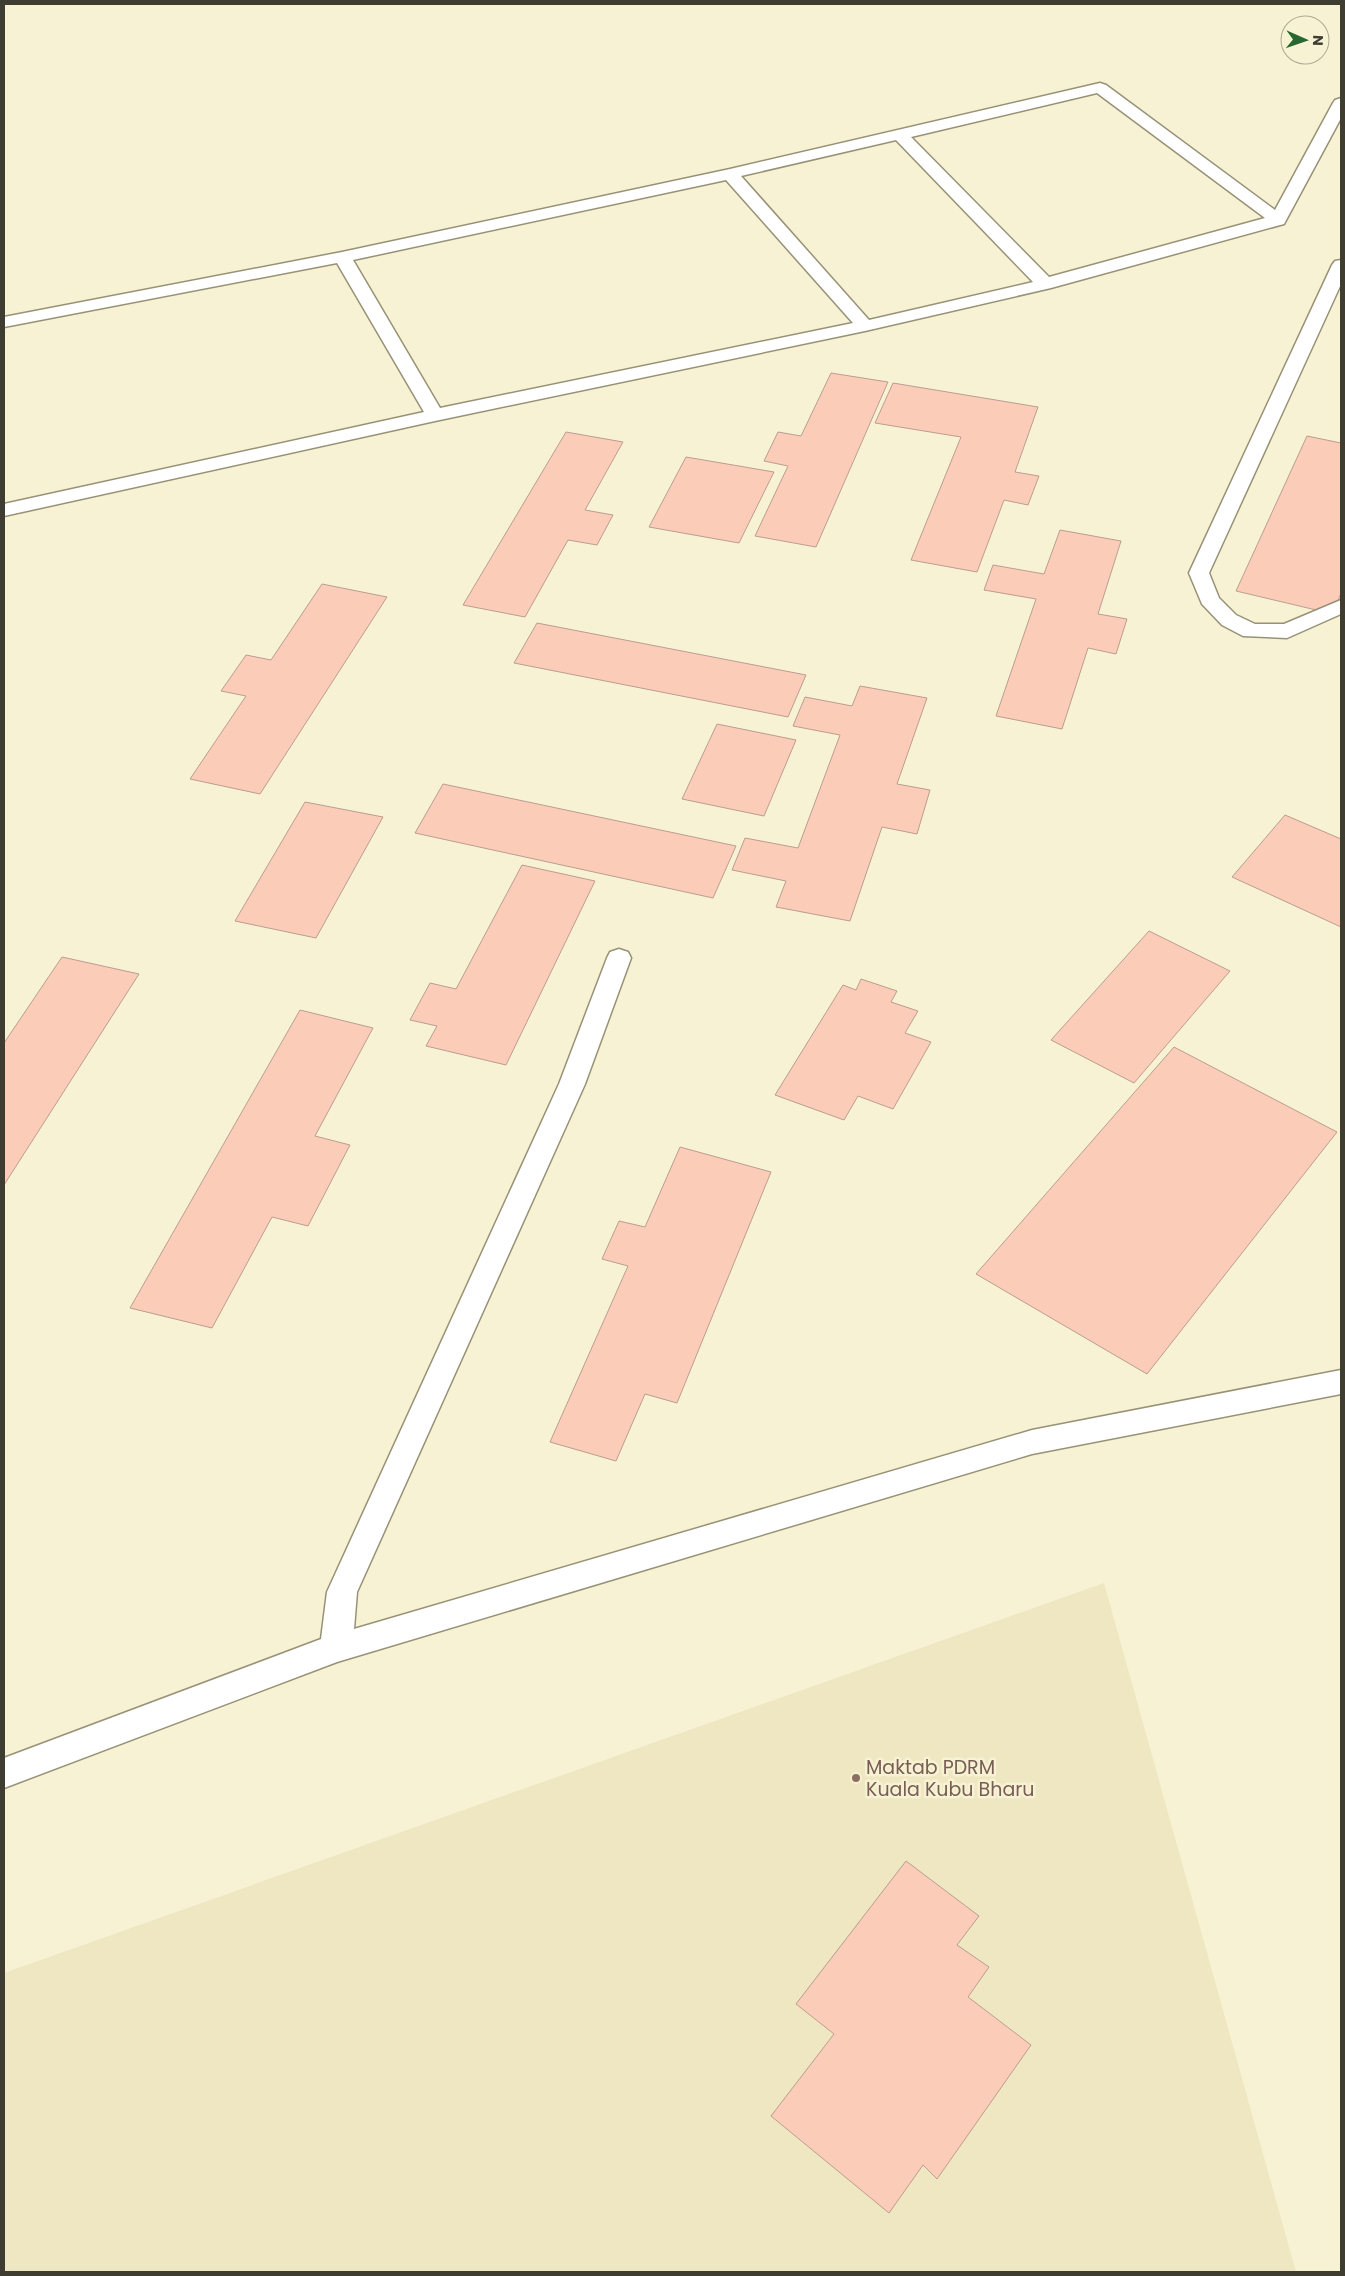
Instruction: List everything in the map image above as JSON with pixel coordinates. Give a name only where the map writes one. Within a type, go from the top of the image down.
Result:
[{"type":"lane","points":[[4,322],[342,257],[730,174],[1100,88],[1278,220]]},
{"type":"lane","points":[[4,510],[435,415],[865,326],[1045,284],[1278,220],[1341,103]]},
{"type":"lane","points":[[900,135],[1045,284]]},
{"type":"lane","points":[[730,174],[865,326]]},
{"type":"lane","points":[[342,257],[435,415]]},
{"type":"lane","points":[[1341,266],[1199,573],[1209,600],[1229,620],[1251,631],[1287,631],[1341,606]]},
{"type":"lane","points":[[336,1648],[342,1592],[572,1084],[619,958]]},
{"type":"lane","points":[[4,1773],[336,1648],[1032,1442],[1341,1382]]},
{"type":"shaded area","name":"Maktab PDRM Kuala Kubu Bharu","points":[[1104,1583],[1296,2272],[4,2272],[4,1973]]},
{"type":"building","points":[[831,373],[888,382],[816,547],[755,536],[788,466],[764,461],[778,432],[801,436]]},
{"type":"building","points":[[893,383],[1038,407],[1015,472],[1039,476],[1028,505],[1004,500],[977,572],[911,560],[961,437],[875,423]]},
{"type":"building","points":[[566,432],[623,442],[585,510],[613,515],[597,545],[568,540],[525,617],[463,605]]},
{"type":"building","points":[[1307,436],[1341,443],[1341,593],[1333,614],[1236,591]]},
{"type":"building","points":[[686,457],[774,472],[739,543],[649,527]]},
{"type":"building","points":[[1060,530],[1121,541],[1098,614],[1127,619],[1116,654],[1088,648],[1062,729],[996,716],[1036,599],[984,590],[993,565],[1044,574]]},
{"type":"building","points":[[322,584],[387,597],[260,794],[190,779],[246,696],[221,691],[246,655],[271,660]]},
{"type":"building","points":[[537,623],[806,675],[788,717],[514,663]]},
{"type":"building","points":[[860,686],[927,698],[897,784],[930,790],[917,834],[882,827],[850,921],[776,907],[786,881],[732,870],[745,838],[798,848],[840,735],[793,726],[805,697],[852,706]]},
{"type":"building","points":[[717,724],[796,740],[764,816],[682,799]]},
{"type":"building","points":[[443,784],[736,846],[713,898],[415,833]]},
{"type":"building","points":[[305,802],[383,817],[316,938],[235,921]]},
{"type":"building","points":[[1285,815],[1341,839],[1341,927],[1232,877]]},
{"type":"building","points":[[522,865],[595,881],[506,1065],[426,1046],[437,1026],[410,1020],[430,983],[456,989]]},
{"type":"building","points":[[1149,931],[1230,971],[1134,1083],[1051,1040]]},
{"type":"building","points":[[62,957],[139,974],[4,1185],[4,1043]]},
{"type":"building","points":[[861,979],[897,991],[891,1002],[918,1011],[905,1033],[931,1042],[893,1109],[858,1096],[844,1120],[775,1095],[843,985],[856,990]]},
{"type":"building","points":[[300,1010],[373,1028],[315,1136],[350,1145],[308,1226],[272,1217],[212,1328],[130,1308]]},
{"type":"building","points":[[1174,1047],[1337,1132],[1147,1374],[976,1274]]},
{"type":"building","points":[[680,1147],[771,1172],[677,1403],[645,1394],[616,1461],[550,1442],[628,1266],[602,1259],[619,1221],[645,1227]]},
{"type":"building","points":[[906,1861],[979,1916],[957,1945],[989,1967],[968,1997],[1031,2045],[937,2179],[923,2165],[889,2213],[771,2116],[834,2034],[796,2004]]},
{"type":"place","name":"Maktab PDRM Kuala Kubu Bharu","points":[[856,1778]]}]
